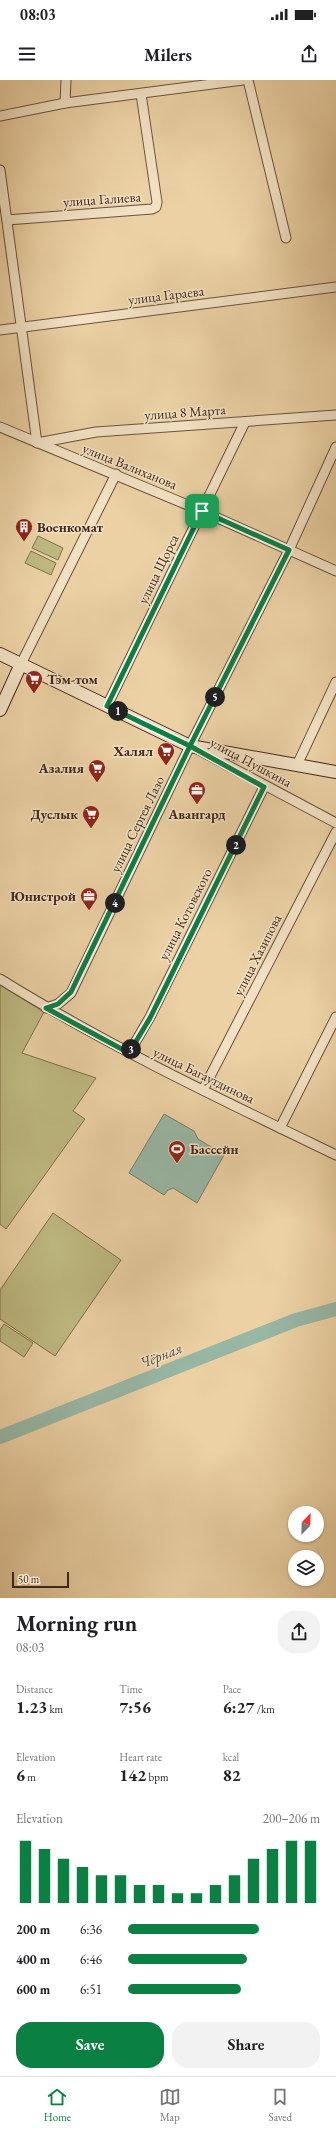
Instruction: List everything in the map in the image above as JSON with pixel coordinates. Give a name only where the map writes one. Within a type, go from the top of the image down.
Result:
[{"type":"main road","name":"улица Пушкина","points":[[0,654],[190,746]]},
{"type":"main road","points":[[0,710],[21,664]]},
{"type":"main road","points":[[190,746],[336,772]]},
{"type":"street","points":[[66,80],[66,103]]},
{"type":"street","points":[[0,116],[66,103],[243,80]]},
{"type":"street","points":[[248,80],[286,238]]},
{"type":"street","name":"улица Галиева","points":[[7,220],[152,209],[156,206],[157,202],[141,94]]},
{"type":"street","points":[[0,170],[37,443]]},
{"type":"street","name":"улица Гараева","points":[[0,330],[336,287]]},
{"type":"street","name":"улица 8 Марта","points":[[37,443],[96,432],[336,415]]},
{"type":"street","name":"улица Щорса","points":[[107,706],[245,422]]},
{"type":"street","name":"улица Валиханова","points":[[0,427],[116,474],[336,571]]},
{"type":"street","name":"улица Сергея Лазо","points":[[46,1008],[58,1004],[71,992],[190,746],[289,550],[336,447]]},
{"type":"street","points":[[21,664],[116,474]]},
{"type":"street","points":[[297,765],[336,682]]},
{"type":"street","name":"улица Пушкина","points":[[190,746],[264,787],[336,823]]},
{"type":"street","name":"улица Котовского","points":[[129,1053],[150,1018],[264,787]]},
{"type":"street","name":"улица Хазипова","points":[[203,1090],[336,832]]},
{"type":"street","name":"улица Багаутдинова","points":[[0,979],[46,1008],[129,1053],[336,1155]]},
{"type":"street","points":[[280,1128],[336,1017]]},
{"type":"shaded area","points":[[38,536],[63,548],[58,560],[32,548]]},
{"type":"shaded area","points":[[31,551],[56,563],[51,575],[25,563]]},
{"type":"shaded area","points":[[0,985],[44,1012],[22,1053],[96,1078],[73,1111],[85,1119],[6,1229],[0,1224]]},
{"type":"shaded area","name":"Бассейн","points":[[164,1114],[194,1131],[198,1139],[224,1155],[197,1203],[173,1188],[168,1190],[164,1195],[129,1173]]},
{"type":"shaded area","points":[[53,1213],[121,1260],[55,1356],[0,1319],[0,1290]]},
{"type":"shaded area","points":[[4,1324],[33,1343],[24,1357],[0,1341],[0,1330]]},
{"type":"waterway","name":"Чёрная","points":[[0,1437],[296,1320],[336,1309]]},
{"type":"place","name":"Военкомат","points":[[24,542]]},
{"type":"place","name":"Тэм-том","points":[[34,694]]},
{"type":"place","name":"Халял","points":[[166,766]]},
{"type":"place","name":"Азалия","points":[[97,783]]},
{"type":"place","name":"Авангард","points":[[197,805]]},
{"type":"place","name":"Дуслык","points":[[91,829]]},
{"type":"place","name":"Юнистрой","points":[[89,911]]},
{"type":"place","name":"Бассейн","points":[[177,1164]]},
{"type":"route","points":[[202,511],[107,706],[190,746],[264,787],[197,920],[150,1018],[129,1053],[46,1008],[58,1004],[71,992],[190,746],[289,550],[202,511]]}]
